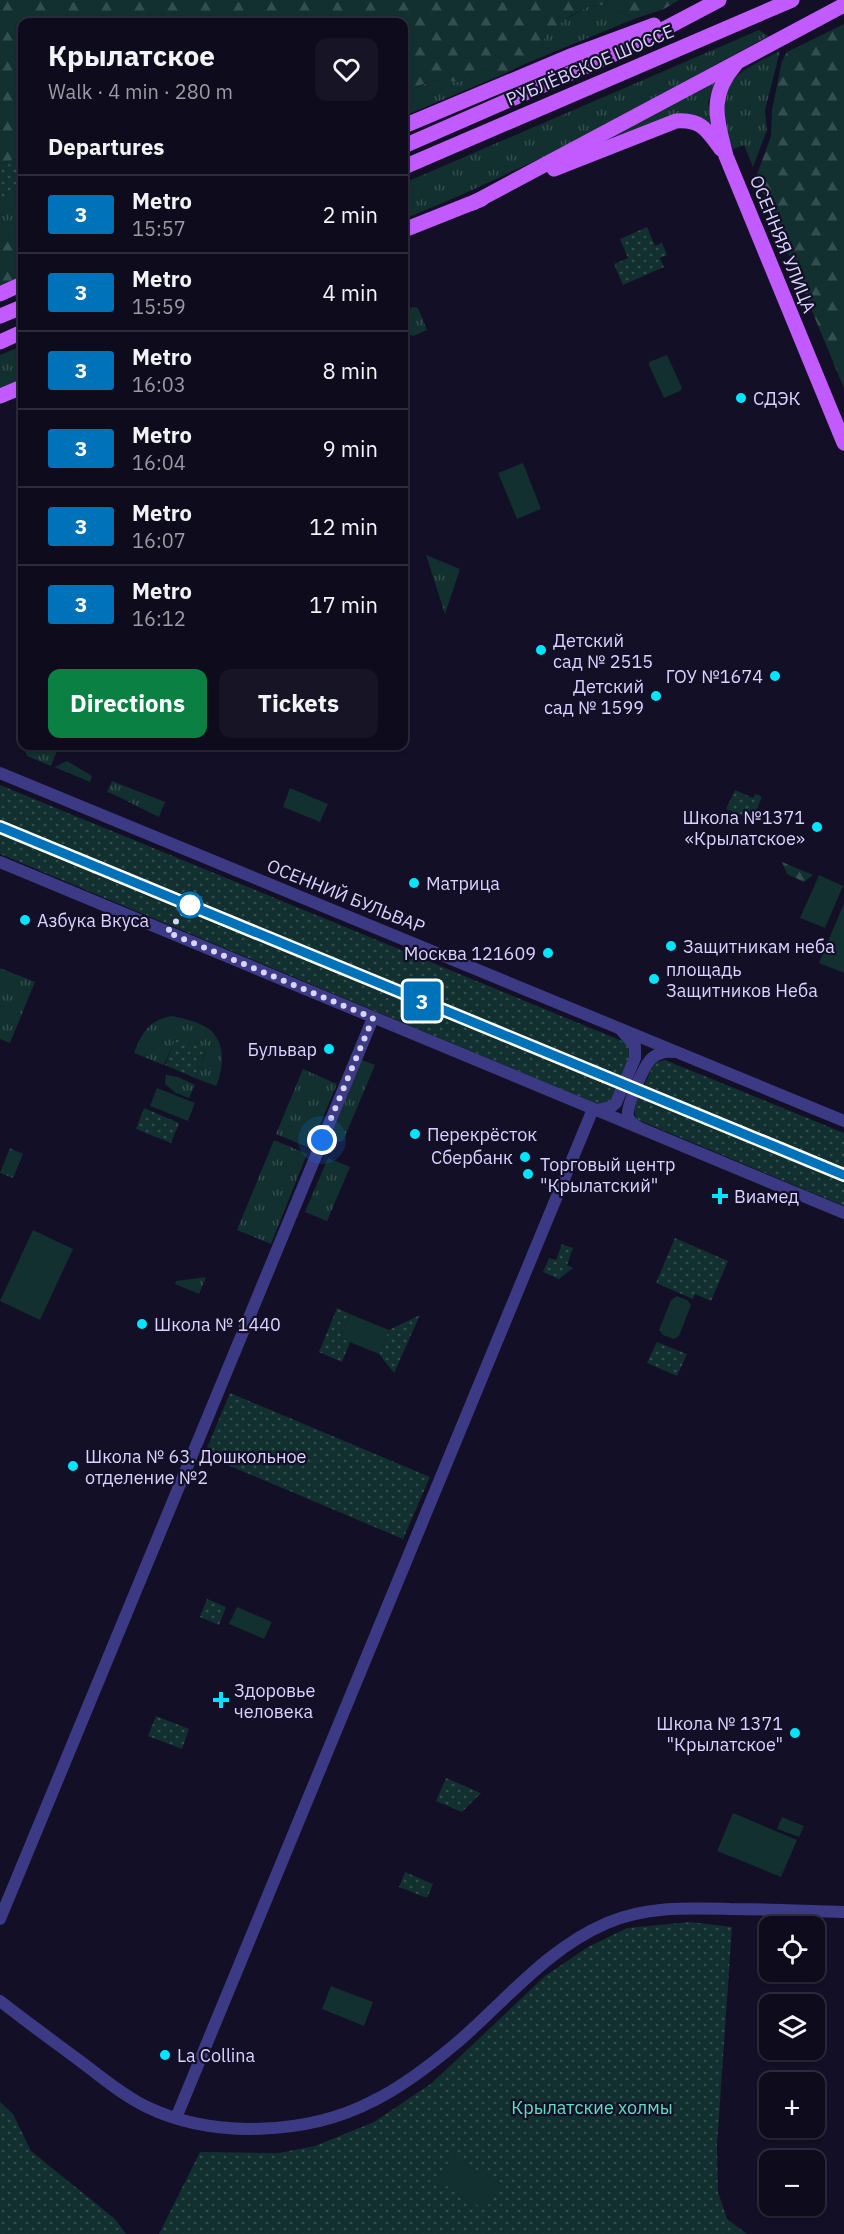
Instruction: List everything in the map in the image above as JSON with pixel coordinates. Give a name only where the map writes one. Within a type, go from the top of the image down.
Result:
[{"type":"main road","name":"РУБЛЁВСКОЕ ШОССЕ","points":[[408,165],[792,0]]},
{"type":"main road","name":"РУБЛЁВСКОЕ ШОССЕ","points":[[408,144],[626,49],[715,2]]},
{"type":"main road","points":[[408,124],[573,55],[715,2]]},
{"type":"main road","points":[[473,203],[844,5]]},
{"type":"main road","name":"ОСЕННЯЯ УЛИЦА","points":[[739,61],[722,84],[716,101],[716,112],[726,156],[844,443]]},
{"type":"main road","points":[[408,228],[676,121],[687,120],[702,126],[726,156]]},
{"type":"main road","points":[[0,294],[18,286]]},
{"type":"main road","points":[[0,316],[18,309]]},
{"type":"main road","points":[[0,342],[18,334]]},
{"type":"main road","points":[[0,396],[18,389]]},
{"type":"street","name":"ОСЕННИЙ БУЛЬВАР","points":[[0,773],[844,1121]]},
{"type":"street","points":[[0,862],[844,1213]]},
{"type":"street","points":[[0,1919],[373,1018]]},
{"type":"street","points":[[595,1109],[611,1107],[616,1103],[635,1058],[635,1047],[619,1028]]},
{"type":"street","points":[[639,1128],[630,1121],[627,1112],[646,1066],[654,1056],[661,1053],[681,1054]]},
{"type":"street","points":[[176,2118],[595,1109]]},
{"type":"street","points":[[0,2001],[114,2087],[144,2106],[176,2118],[231,2128],[278,2128],[316,2121],[363,2106],[388,2094],[460,2040],[531,1974],[561,1950],[608,1923],[629,1916],[677,1909],[844,1912]]},
{"type":"green space","points":[[0,0],[679,0],[664,9],[634,19],[617,11],[610,4],[589,6],[570,16],[546,34],[537,55],[527,63],[504,74],[486,69],[470,72],[458,82],[443,80],[427,82],[408,95],[408,18],[18,18],[18,161],[14,159],[0,164]]},
{"type":"green space","points":[[610,4],[617,11],[634,19],[527,63],[537,54],[546,34],[559,23],[589,6]]},
{"type":"green space","points":[[844,24],[844,388],[756,177],[771,136],[772,110],[782,61],[787,52]]},
{"type":"green space","points":[[759,30],[768,36],[559,150],[408,217],[408,181]]},
{"type":"green space","points":[[780,51],[765,110],[767,130],[753,167],[744,145],[733,149],[724,125],[721,108],[723,95],[736,76]]},
{"type":"green space","points":[[486,69],[504,74],[408,114],[409,91],[429,82],[446,79],[458,82],[470,72]]},
{"type":"green space","points":[[716,79],[708,103],[715,133],[701,120],[579,152]]},
{"type":"green space","points":[[14,159],[18,161],[18,235],[0,242],[0,164]]},
{"type":"green space","points":[[17,161],[18,164],[18,191],[0,198],[0,168]]},
{"type":"green space","points":[[647,227],[655,246],[662,243],[667,255],[660,258],[664,267],[623,285],[614,264],[628,258],[620,239]]},
{"type":"green space","points":[[18,235],[18,279],[0,286],[0,242],[2,239]]},
{"type":"green space","points":[[418,308],[427,330],[413,336],[408,334],[408,309]]},
{"type":"green space","points":[[18,348],[18,381],[0,388],[0,355]]},
{"type":"green space","points":[[667,355],[682,388],[664,398],[649,362]]},
{"type":"green space","points":[[523,463],[541,509],[517,519],[498,473]]},
{"type":"green space","points":[[426,555],[460,569],[445,614]]},
{"type":"green space","points":[[25,750],[57,750],[51,766],[27,756]]},
{"type":"green space","points":[[67,761],[92,776],[90,782],[55,767]]},
{"type":"green space","points":[[112,781],[165,802],[159,817],[107,792]]},
{"type":"green space","points":[[0,785],[627,1043],[632,1049],[616,1097],[602,1106],[0,854]]},
{"type":"green space","points":[[290,788],[328,804],[320,822],[283,807]]},
{"type":"green space","points":[[735,790],[753,798],[755,794],[762,797],[756,811],[752,810],[748,818],[726,809]]},
{"type":"green space","points":[[782,862],[813,875],[804,882],[787,874]]},
{"type":"green space","points":[[819,875],[843,886],[825,928],[800,918]]},
{"type":"green space","points":[[844,903],[844,973],[819,963]]},
{"type":"green space","points":[[0,968],[35,982],[10,1043],[0,1039]]},
{"type":"green space","points":[[173,1016],[201,1024],[215,1034],[222,1056],[221,1072],[216,1086],[195,1078],[206,1051],[176,1038],[164,1065],[134,1053],[140,1039],[153,1023]]},
{"type":"green space","points":[[176,1038],[206,1050],[195,1078],[165,1065]]},
{"type":"green space","points":[[362,1060],[375,1065],[343,1141],[339,1142],[333,1140],[331,1136]]},
{"type":"green space","points":[[665,1060],[844,1133],[844,1206],[636,1119],[634,1108],[653,1066]]},
{"type":"green space","points":[[303,1069],[337,1084],[310,1148],[276,1134]]},
{"type":"green space","points":[[166,1075],[178,1077],[195,1085],[189,1098],[176,1093],[165,1084]]},
{"type":"green space","points":[[157,1088],[195,1103],[188,1121],[150,1106]]},
{"type":"green space","points":[[144,1108],[179,1123],[171,1143],[136,1129]]},
{"type":"green space","points":[[274,1140],[307,1154],[271,1244],[237,1230]]},
{"type":"green space","points":[[10,1148],[23,1154],[13,1178],[0,1173]]},
{"type":"green space","points":[[328,1158],[350,1167],[327,1221],[305,1212]]},
{"type":"green space","points":[[33,1230],[73,1249],[40,1320],[0,1301]]},
{"type":"green space","points":[[675,1238],[728,1261],[711,1301],[695,1294],[693,1299],[656,1283]]},
{"type":"green space","points":[[562,1244],[573,1248],[567,1265],[573,1268],[559,1279],[543,1272],[549,1258],[556,1260]]},
{"type":"green space","points":[[206,1277],[199,1294],[175,1284],[176,1281]]},
{"type":"green space","points":[[677,1296],[687,1300],[691,1305],[679,1336],[674,1339],[663,1335],[659,1330],[671,1300]]},
{"type":"green space","points":[[337,1308],[350,1314],[340,1338],[350,1342],[342,1362],[319,1352]]},
{"type":"green space","points":[[350,1314],[389,1330],[379,1354],[340,1338]]},
{"type":"green space","points":[[420,1315],[394,1373],[379,1354],[389,1330]]},
{"type":"green space","points":[[657,1342],[687,1354],[677,1376],[647,1363]]},
{"type":"green space","points":[[230,1393],[430,1477],[403,1539],[204,1455]]},
{"type":"green space","points":[[207,1599],[226,1607],[219,1625],[200,1617]]},
{"type":"green space","points":[[237,1607],[272,1622],[264,1639],[229,1624]]},
{"type":"green space","points":[[156,1716],[189,1729],[182,1749],[148,1736]]},
{"type":"green space","points":[[446,1778],[481,1793],[462,1812],[436,1801]]},
{"type":"green space","points":[[733,1813],[797,1840],[781,1877],[717,1851]]},
{"type":"green space","points":[[782,1817],[804,1826],[799,1837],[777,1829]]},
{"type":"green space","points":[[405,1872],[433,1884],[427,1898],[399,1887]]},
{"type":"green space","name":"Крылатские холмы","points":[[690,1922],[732,1927],[717,2145],[718,2192],[727,2219],[747,2234],[159,2234],[200,2152],[279,2153],[315,2146],[374,2122],[432,2083],[545,1976],[588,1947],[627,1928]]},
{"type":"green space","points":[[331,1986],[373,2002],[364,2026],[322,2009]]},
{"type":"green space","points":[[0,2102],[13,2114],[31,2151],[115,2219],[126,2234],[0,2234]]},
{"type":"green space","points":[[453,2155],[501,2185],[485,2210],[437,2180]]},
{"type":"metro line","name":"3","points":[[0,827],[844,1175]]},
{"type":"place","name":"СДЭК","points":[[741,398]]},
{"type":"place","name":"Детский сад № 2515","points":[[541,650]]},
{"type":"place","name":"ГОУ №1674","points":[[775,676]]},
{"type":"place","name":"Детский сад № 1599","points":[[656,696]]},
{"type":"place","name":"Школа №1371 «Крылатское»","points":[[817,827]]},
{"type":"place","name":"Матрица","points":[[414,883]]},
{"type":"place","name":"Азбука Вкуса","points":[[25,920]]},
{"type":"place","name":"Защитникам неба","points":[[671,946]]},
{"type":"place","name":"Москва 121609","points":[[548,953]]},
{"type":"place","name":"площадь Защитников Неба","points":[[654,979]]},
{"type":"place","name":"Бульвар","points":[[329,1049]]},
{"type":"place","name":"Перекрёсток","points":[[415,1134]]},
{"type":"place","name":"Сбербанк","points":[[525,1157]]},
{"type":"place","name":"Торговый центр \"Крылатский\"","points":[[528,1174]]},
{"type":"place","name":"Виамед","points":[[720,1196]]},
{"type":"place","name":"Школа № 1440","points":[[142,1324]]},
{"type":"place","name":"Школа № 63. Дошкольное отделение №2","points":[[73,1466]]},
{"type":"place","name":"Здоровье человека","points":[[221,1700]]},
{"type":"place","name":"Школа № 1371 \"Крылатское\"","points":[[795,1733]]},
{"type":"place","name":"La Collina","points":[[165,2055]]},
{"type":"route","points":[[190,905],[167,932],[373,1018],[322,1140]]}]
